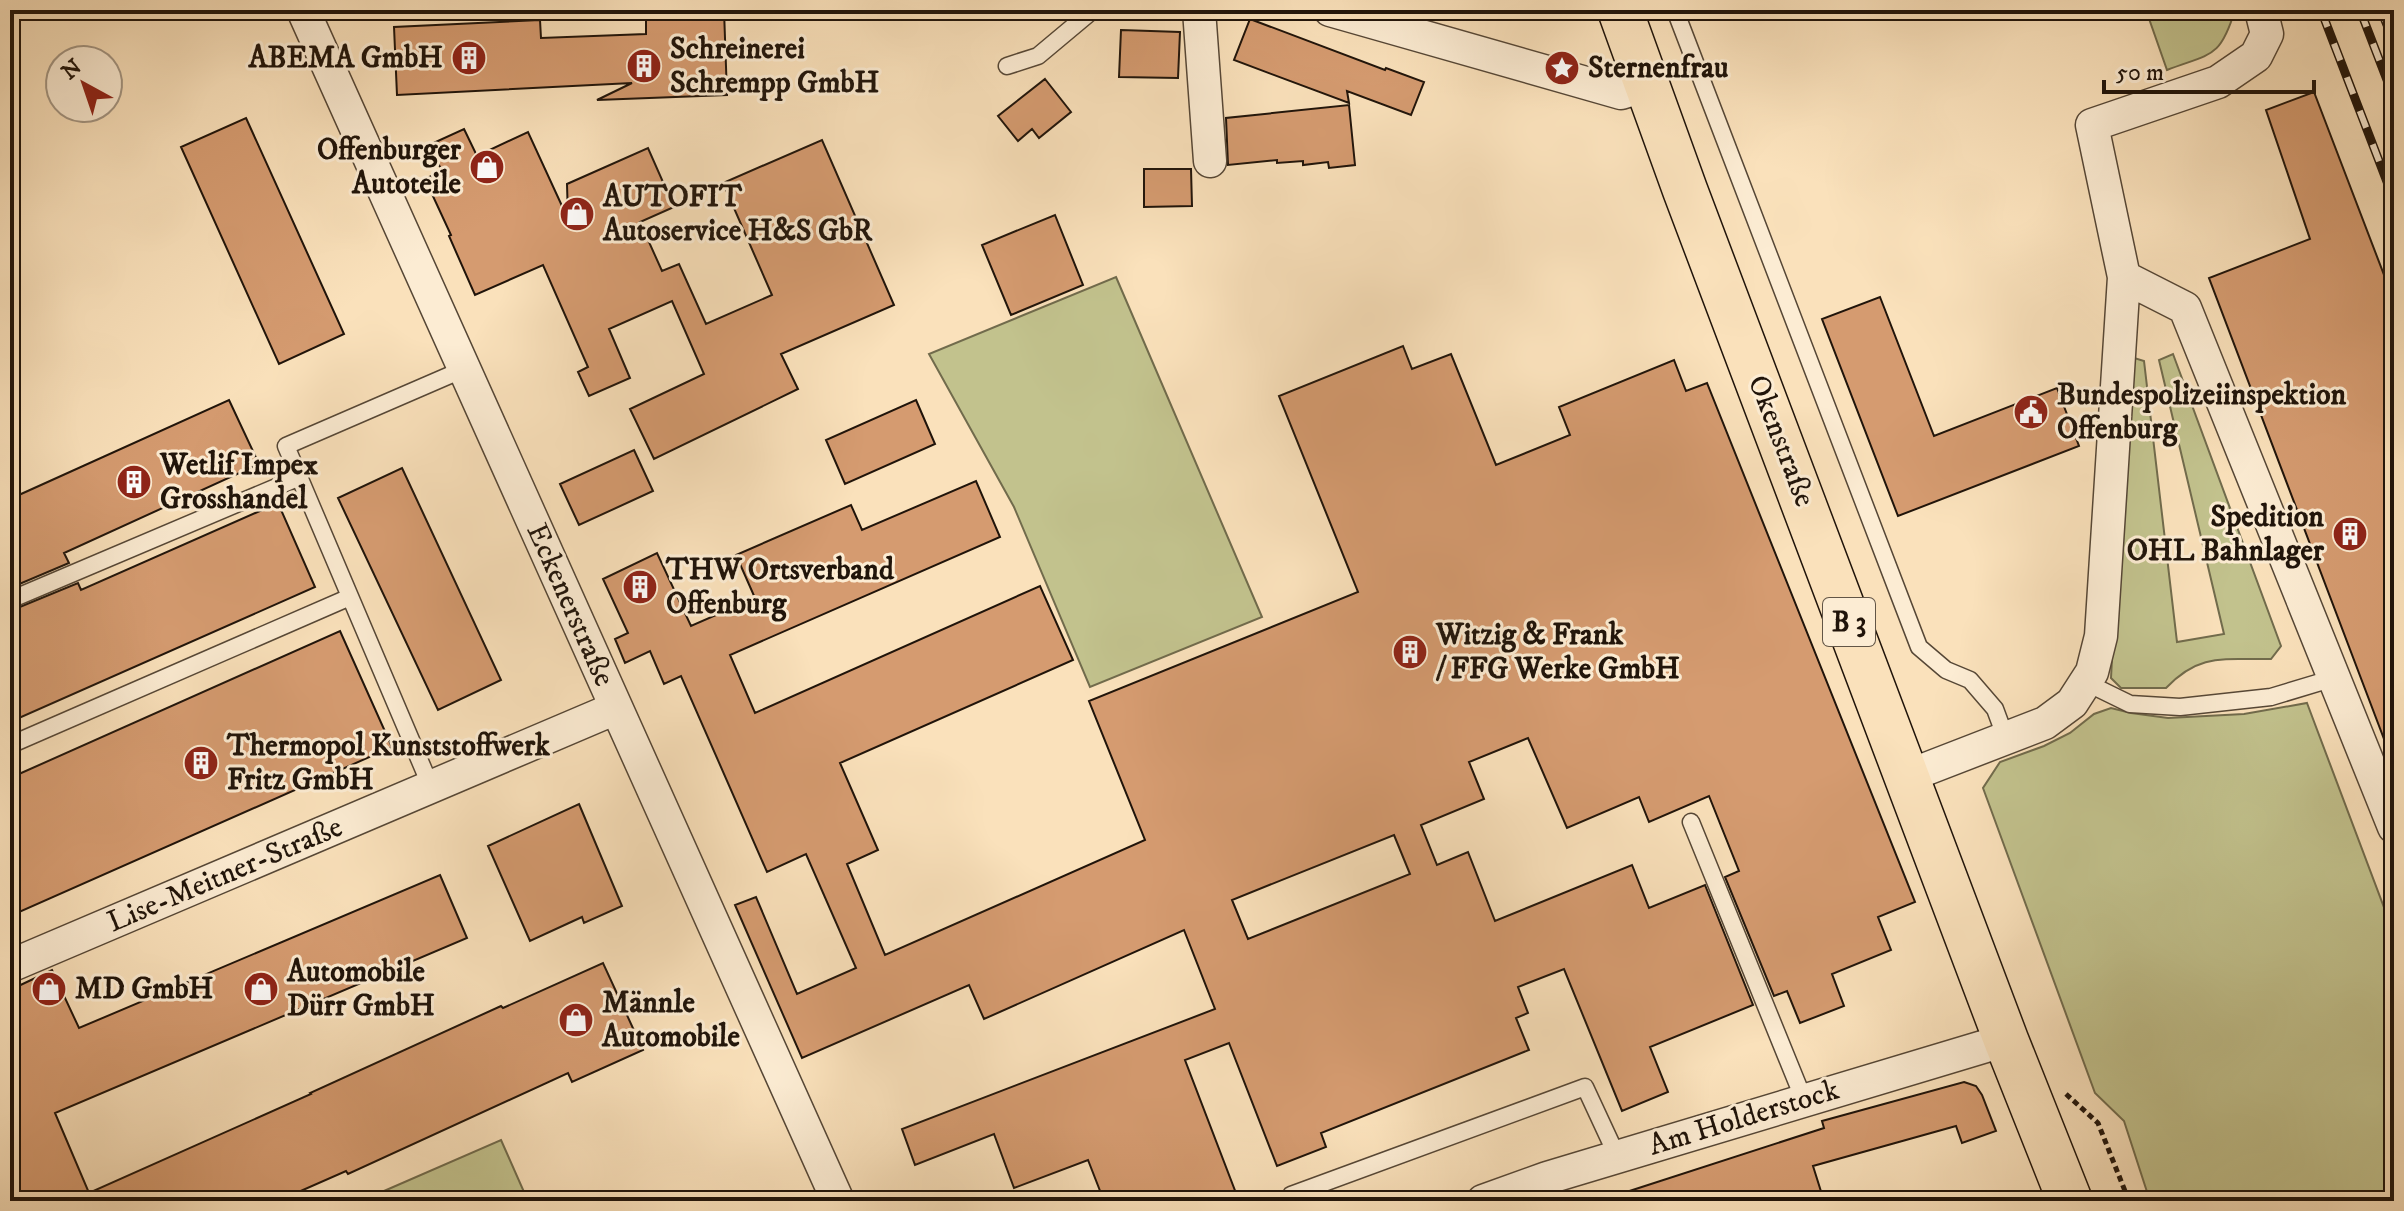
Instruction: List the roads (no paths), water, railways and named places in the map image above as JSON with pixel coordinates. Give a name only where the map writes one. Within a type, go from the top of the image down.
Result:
[{"type":"main road","name":"B 3","points":[[1620,10],[1647,85]]},
{"type":"main road","name":"Okenstraße","points":[[1647,85],[2006,1040],[2044,1095],[2087,1201]]},
{"type":"main road","name":"Okenstraße","points":[[2044,1095],[2070,1201]]},
{"type":"street","name":"Eckenerstraße","points":[[303,10],[838,1201]]},
{"type":"street","points":[[1199,10],[1210,161]]},
{"type":"street","points":[[1330,10],[1621,93],[1647,85]]},
{"type":"street","points":[[1908,776],[2045,723],[2072,703],[2092,672],[2101,636],[2124,277],[2092,125],[2218,82],[2256,56],[2267,34],[2261,10]]},
{"type":"street","points":[[2124,277],[2185,308],[2394,827]]},
{"type":"street","name":"Lise-Meitner-Straße","points":[[10,966],[616,708]]},
{"type":"street","name":"Am Holderstock","points":[[1483,1201],[1617,1156],[2006,1040]]},
{"type":"lane","points":[[1007,66],[1038,56],[1093,10]]},
{"type":"lane","points":[[1675,10],[1919,647],[1946,670],[1970,680],[1995,709],[2005,736]]},
{"type":"lane","points":[[431,787],[286,446],[464,369]]},
{"type":"lane","points":[[10,600],[300,477]]},
{"type":"lane","points":[[10,745],[350,597]]},
{"type":"lane","points":[[2085,682],[2130,704],[2180,707],[2271,697],[2334,678]]},
{"type":"lane","points":[[1691,822],[1804,1100]]},
{"type":"lane","points":[[1293,1201],[1291,1195],[1585,1087],[1617,1156]]},
{"type":"railway","points":[[2321,10],[2394,200]]},
{"type":"railway","points":[[2360,10],[2394,98]]},
{"type":"railway","points":[[2381,10],[2394,42]]},
{"type":"place","name":"ABEMA GmbH","points":[[469,58]]},
{"type":"place","name":"Schreinerei Schrempp GmbH","points":[[644,66]]},
{"type":"place","name":"Sternenfrau","points":[[1562,68]]},
{"type":"place","name":"Offenburger Autoteile","points":[[487,167]]},
{"type":"place","name":"AUTOFIT Autoservice H&S GbR","points":[[577,214]]},
{"type":"place","name":"Bundespolizeiinspektion Offenburg","points":[[2031,412]]},
{"type":"place","name":"Wetlif Impex Grosshandel","points":[[134,482]]},
{"type":"place","name":"Spedition OHL Bahnlager","points":[[2350,534]]},
{"type":"place","name":"THW Ortsverband Offenburg","points":[[640,587]]},
{"type":"place","name":"Witzig & Frank / FFG Werke GmbH","points":[[1410,652]]},
{"type":"place","name":"Thermopol Kunststoffwerk Fritz GmbH","points":[[201,763]]},
{"type":"place","name":"MD GmbH","points":[[49,989]]},
{"type":"place","name":"Automobile Dürr GmbH","points":[[261,989]]},
{"type":"place","name":"Männle Automobile","points":[[576,1020]]}]
